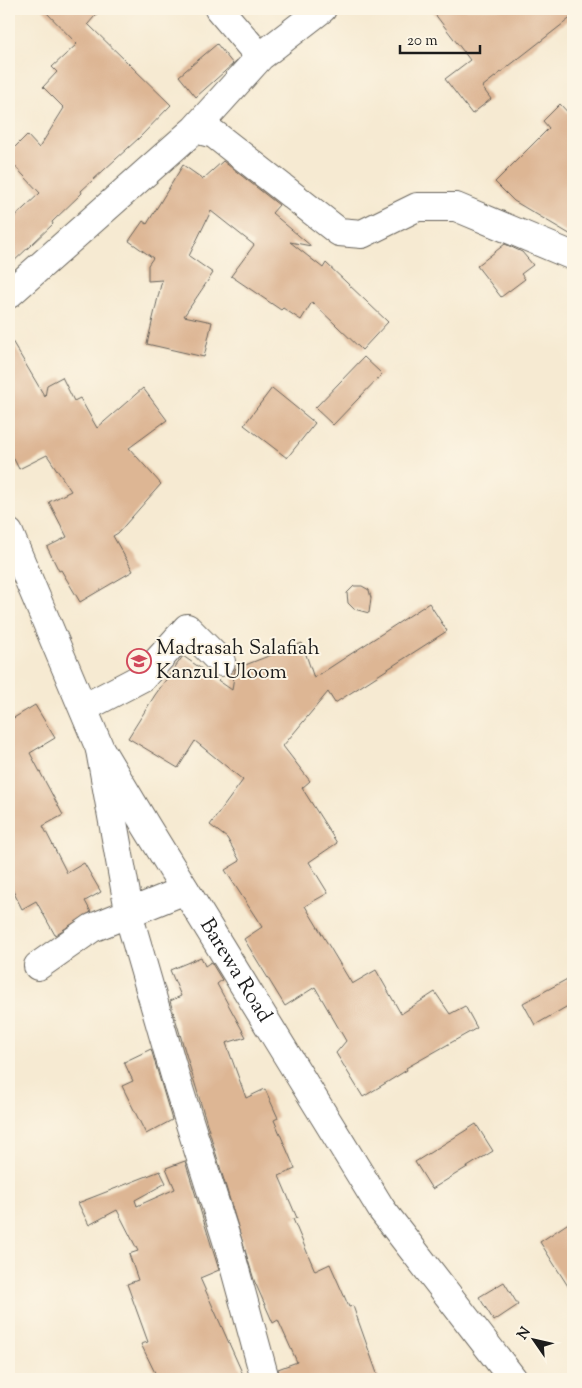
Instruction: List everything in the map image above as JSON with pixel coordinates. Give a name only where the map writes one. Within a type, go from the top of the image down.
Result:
[{"type":"street","points":[[219,9],[260,57]]},
{"type":"street","points":[[9,294],[195,129],[260,57],[322,9]]},
{"type":"street","points":[[195,129],[214,134],[339,232],[362,234],[417,207],[456,207],[573,256]]},
{"type":"street","name":"Barewa Road","points":[[9,533],[100,750],[382,1210],[513,1379]]},
{"type":"street","points":[[84,708],[143,677],[187,628],[221,662]]},
{"type":"street","points":[[100,750],[132,927],[178,1086],[228,1244],[265,1379]]},
{"type":"street","points":[[38,966],[92,928],[185,890]]},
{"type":"building","points":[[43,9],[101,9],[88,24],[171,105],[139,138],[81,191],[82,193],[52,222],[53,224],[9,266],[9,222],[40,193],[9,160],[9,153],[27,135],[39,148],[64,108],[43,87],[57,72],[52,67],[77,44]]},
{"type":"building","points":[[431,9],[573,9],[573,16],[482,87],[491,99],[472,114],[445,79],[470,60]]},
{"type":"building","points":[[217,44],[233,64],[196,97],[179,76]]},
{"type":"building","points":[[560,104],[573,118],[573,236],[514,201],[495,182],[549,128],[543,121]]},
{"type":"building","points":[[223,161],[279,205],[272,213],[311,246],[290,242],[323,268],[326,263],[388,322],[362,350],[312,302],[301,320],[283,308],[281,310],[231,276],[254,245],[211,211],[189,256],[213,273],[184,316],[212,322],[204,357],[147,344],[162,280],[148,281],[148,265],[153,258],[129,241],[143,221],[147,224],[183,165],[203,179]]},
{"type":"building","points":[[505,244],[522,252],[533,265],[521,274],[525,279],[501,297],[477,266]]},
{"type":"building","points":[[9,336],[45,397],[47,385],[62,377],[74,401],[80,398],[97,428],[143,388],[167,420],[129,448],[161,484],[118,533],[113,536],[133,571],[80,602],[61,570],[59,571],[47,547],[67,537],[49,502],[71,491],[47,455],[19,469],[9,449]]},
{"type":"building","points":[[364,357],[382,374],[333,425],[315,408]]},
{"type":"building","points":[[272,388],[315,423],[287,458],[244,425]]},
{"type":"building","points":[[354,586],[362,586],[369,590],[371,598],[369,613],[354,609],[348,603],[347,593]]},
{"type":"building","points":[[429,603],[447,631],[335,703],[328,692],[283,746],[310,781],[302,788],[337,843],[309,862],[328,893],[305,906],[352,984],[376,970],[401,1014],[435,992],[450,1014],[465,1006],[477,1028],[406,1068],[407,1070],[363,1097],[336,1053],[346,1041],[315,987],[285,1006],[244,939],[262,927],[225,870],[240,861],[227,838],[210,825],[243,780],[195,741],[178,768],[128,738],[155,695],[183,656],[232,690],[235,669],[302,643],[314,678]]},
{"type":"building","points":[[35,705],[55,738],[30,753],[63,815],[43,826],[67,873],[84,863],[101,892],[85,901],[91,912],[55,935],[36,901],[22,909],[9,883],[9,713],[12,719]]},
{"type":"building","points":[[201,957],[205,966],[211,962],[222,980],[217,984],[246,1037],[226,1043],[246,1098],[265,1089],[278,1118],[274,1120],[295,1169],[279,1176],[297,1218],[293,1219],[315,1271],[330,1264],[349,1307],[353,1306],[379,1379],[280,1379],[278,1369],[297,1362],[278,1320],[273,1323],[254,1280],[170,1001],[181,996],[170,970]]},
{"type":"building","points":[[573,976],[573,1003],[535,1025],[523,1003]]},
{"type":"building","points":[[151,1049],[172,1120],[146,1134],[122,1086],[133,1081],[124,1062]]},
{"type":"building","points":[[476,1124],[493,1151],[432,1189],[415,1162]]},
{"type":"building","points":[[185,1161],[219,1270],[200,1278],[245,1379],[158,1379],[141,1344],[148,1342],[127,1284],[138,1280],[129,1254],[138,1251],[117,1210],[89,1225],[78,1203],[160,1171],[166,1183],[135,1200],[137,1206],[175,1189],[166,1168]]},
{"type":"building","points":[[573,1220],[573,1294],[540,1242]]},
{"type":"building","points":[[504,1282],[518,1305],[494,1321],[479,1297]]},
{"type":"place","name":"Madrasah Salafiah Kanzul Uloom","points":[[139,661]]}]
